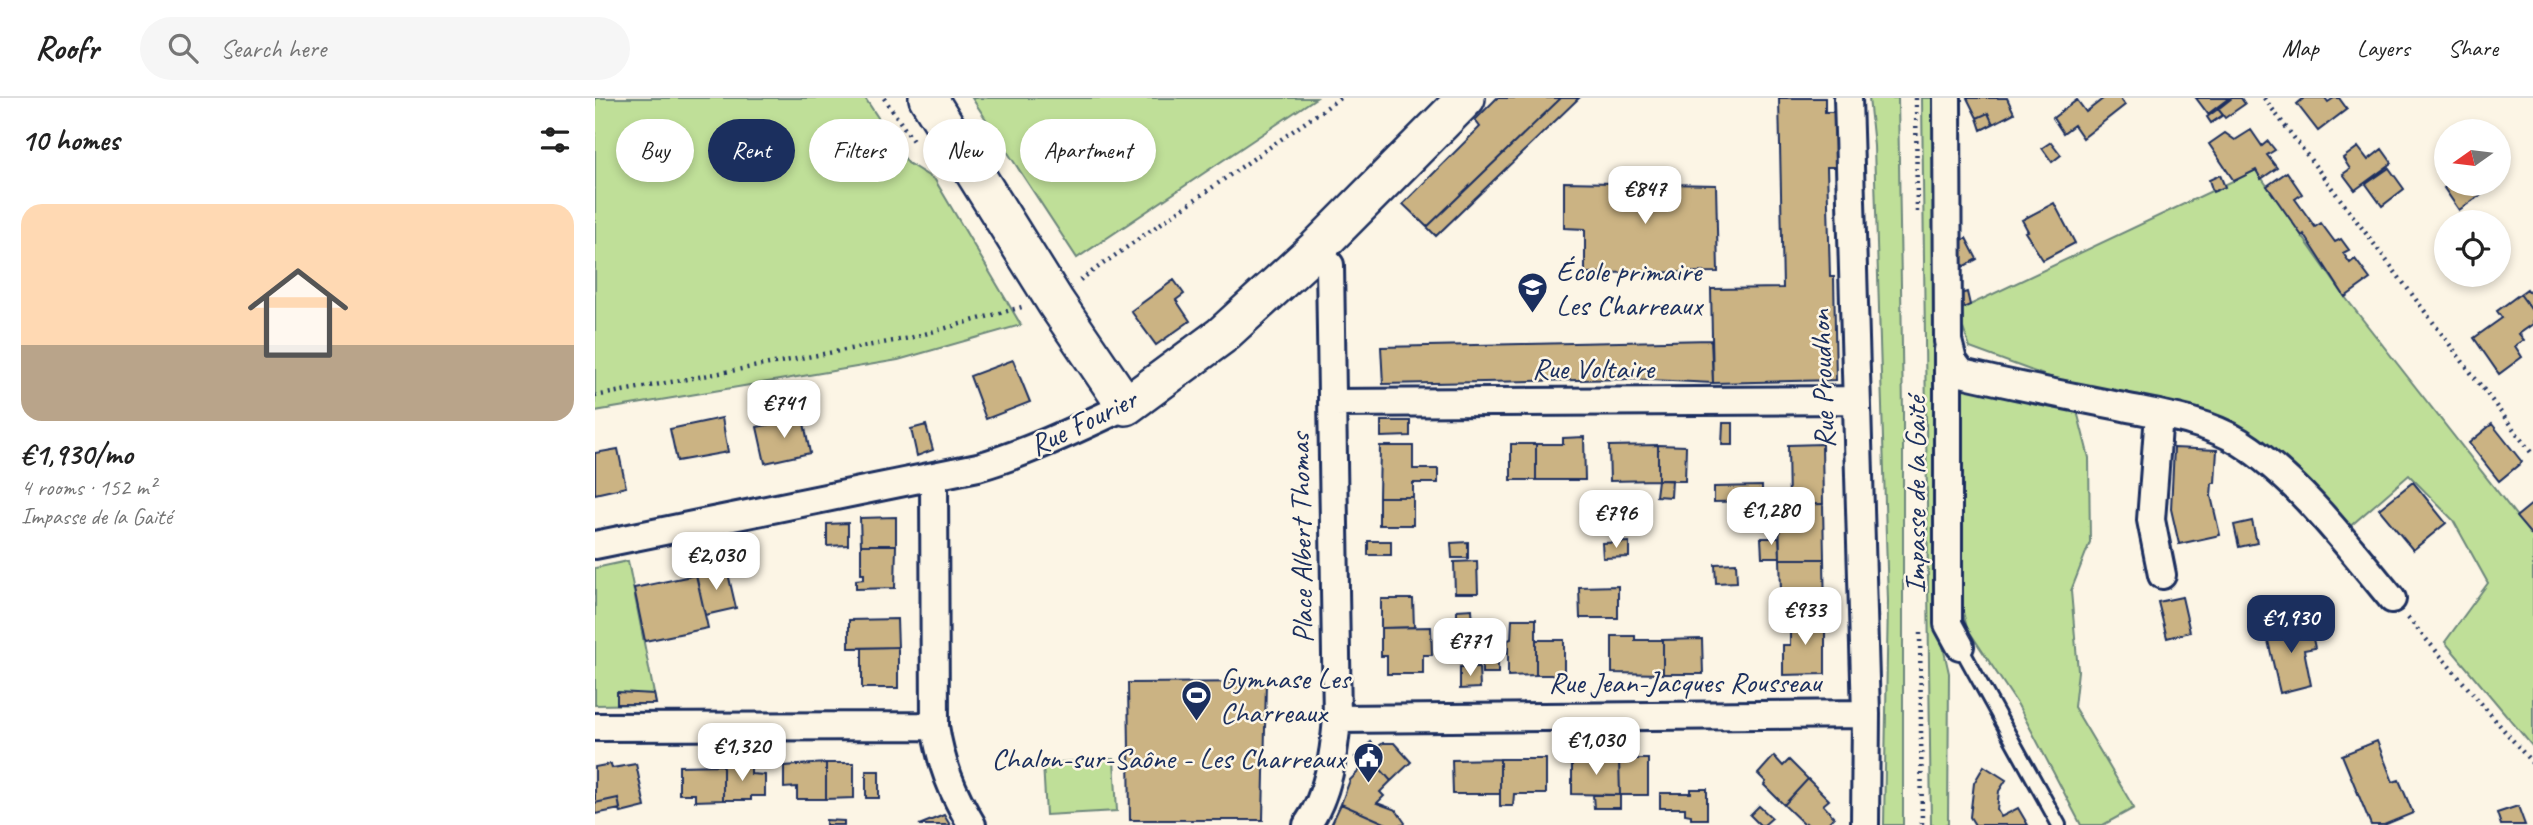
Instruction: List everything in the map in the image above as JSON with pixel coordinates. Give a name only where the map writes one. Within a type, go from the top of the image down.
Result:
[{"type":"main road","points":[[928,98],[1056,303],[1126,406]]},
{"type":"main road","name":"Rue Fourier","points":[[1126,406],[1221,336],[1315,250],[1466,98]]},
{"type":"street","name":"Rue Proudhon","points":[[1848,98],[1865,714],[1865,825]]},
{"type":"street","name":"Impasse de la Gaité","points":[[1947,98],[1948,624],[1960,646]]},
{"type":"street","name":"Place Albert Thomas","points":[[1307,825],[1314,816],[1334,752],[1337,719],[1330,265],[1315,250]]},
{"type":"street","name":"Impasse de la Gaité","points":[[1948,341],[1954,361],[1962,373],[2159,414],[2210,428],[2240,442],[2271,465],[2303,496],[2392,599]]},
{"type":"street","name":"Rue Voltaire","points":[[1332,403],[1856,400]]},
{"type":"street","name":"Rue Fourier","points":[[595,545],[934,477],[1007,458],[1126,406]]},
{"type":"street","points":[[2159,414],[2151,520],[2162,575]]},
{"type":"street","points":[[934,477],[935,726],[939,754],[954,795],[972,825]]},
{"type":"street","name":"Rue Jean-Jacques Rousseau","points":[[1337,719],[1865,714]]},
{"type":"street","points":[[595,727],[935,726]]},
{"type":"lane","points":[[1960,646],[2059,825]]},
{"type":"path","points":[[1077,282],[1339,98]]},
{"type":"path","points":[[2264,98],[2533,455]]},
{"type":"path","points":[[595,396],[910,338],[1029,305]]},
{"type":"path","points":[[2392,599],[2533,764]]},
{"type":"green space","points":[[595,98],[865,98],[879,119],[809,119],[809,182],[909,182],[909,164],[923,172],[923,182],[936,182],[1021,325],[898,360],[595,411]]},
{"type":"green space","points":[[972,98],[1316,98],[1077,258],[1027,182],[1156,182],[1156,119],[1020,119],[1020,171],[1006,150],[1006,119],[986,119]]},
{"type":"green space","points":[[1869,98],[1898,98],[1903,411],[1903,825],[1884,825],[1888,601],[1874,146]]},
{"type":"green space","points":[[1922,98],[1939,98],[1941,638],[1949,673],[1948,825],[1931,825]]},
{"type":"green space","points":[[2256,170],[2345,297],[2533,537],[2533,747],[2445,642],[2488,583],[2453,520],[2409,475],[2347,529],[2288,461],[2254,438],[2082,389],[1970,348],[1957,311]]},
{"type":"green space","points":[[1957,380],[2077,411],[2089,458],[2090,542],[2071,591],[2078,671],[2074,707],[2134,808],[2103,825],[2081,825],[2018,705],[1967,628],[1962,608]]},
{"type":"green space","points":[[628,561],[656,704],[595,705],[595,568]]},
{"type":"green space","points":[[1114,759],[1117,811],[1046,815],[1043,763]]},
{"type":"building","points":[[1497,98],[1561,98],[1427,227],[1403,204],[1480,127],[1475,120]]},
{"type":"building","points":[[1561,98],[1579,98],[1436,236],[1427,227]]},
{"type":"building","points":[[1779,98],[1825,98],[1825,112],[1835,112],[1836,167],[1827,167],[1830,277],[1834,277],[1836,380],[1713,383],[1711,289],[1783,288]]},
{"type":"building","points":[[1967,98],[2007,98],[2014,113],[1993,124],[1988,113],[1977,118]]},
{"type":"building","points":[[2104,98],[2120,98],[2125,105],[2083,138],[2074,125],[2063,133],[2053,118],[2077,100],[2086,112]]},
{"type":"building","points":[[2196,98],[2229,98],[2208,114]]},
{"type":"building","points":[[2232,98],[2241,98],[2245,104],[2225,118],[2218,109]]},
{"type":"building","points":[[2304,98],[2325,98],[2328,102],[2339,98],[2347,109],[2318,131],[2297,104]]},
{"type":"building","points":[[2218,109],[2223,115],[2211,123],[2207,117]]},
{"type":"building","points":[[1988,113],[1993,124],[1981,130],[1977,118]]},
{"type":"building","points":[[2251,130],[2262,146],[2268,141],[2275,150],[2267,155],[2277,168],[2261,179],[2256,170],[2234,181],[2209,144],[2225,133],[2235,140]]},
{"type":"building","points":[[2051,142],[2061,155],[2052,162],[2042,148]]},
{"type":"building","points":[[2358,147],[2368,160],[2382,149],[2392,163],[2355,190],[2343,174],[2350,169],[2343,158]]},
{"type":"building","points":[[2389,168],[2404,189],[2382,206],[2366,184]]},
{"type":"building","points":[[2287,172],[2302,194],[2295,199],[2315,227],[2321,223],[2335,242],[2341,239],[2349,250],[2343,253],[2350,263],[2355,259],[2370,279],[2345,297],[2304,234],[2302,236],[2267,186]]},
{"type":"building","points":[[2220,175],[2225,187],[2213,192],[2209,180]]},
{"type":"building","points":[[1564,182],[1716,185],[1718,272],[1585,273],[1585,229],[1564,228]]},
{"type":"building","points":[[2449,196],[2479,196],[2459,210]]},
{"type":"building","points":[[2054,203],[2075,243],[2043,260],[2025,232],[2028,231],[2022,220]]},
{"type":"building","points":[[1966,238],[1977,259],[1957,270],[1957,243]]},
{"type":"building","points":[[1174,280],[1184,294],[1176,300],[1190,321],[1156,345],[1131,311]]},
{"type":"building","points":[[2527,289],[2533,297],[2533,312],[2520,294]]},
{"type":"building","points":[[1967,292],[1970,305],[1957,311],[1957,295]]},
{"type":"building","points":[[2520,294],[2533,312],[2533,324],[2519,334],[2524,340],[2515,346],[2522,357],[2499,374],[2474,338],[2502,318],[2497,311]]},
{"type":"building","points":[[1711,340],[1713,383],[1630,379],[1383,384],[1381,347]]},
{"type":"building","points":[[1013,360],[1030,402],[986,419],[970,376]]},
{"type":"building","points":[[722,418],[728,452],[677,461],[670,429]]},
{"type":"building","points":[[803,418],[810,453],[765,463],[757,427]]},
{"type":"building","points":[[1381,421],[1410,421],[1410,436],[1381,437]]},
{"type":"building","points":[[1723,423],[1733,423],[1733,445],[1722,445]]},
{"type":"building","points":[[2492,424],[2522,462],[2499,481],[2469,443]]},
{"type":"building","points":[[926,425],[933,450],[917,456],[911,429]]},
{"type":"building","points":[[1584,437],[1585,480],[1536,480],[1536,444],[1563,444],[1563,438]]},
{"type":"building","points":[[1511,444],[1536,444],[1536,480],[1511,480]]},
{"type":"building","points":[[1822,444],[1823,504],[1789,505],[1788,445]]},
{"type":"building","points":[[1658,445],[1658,480],[1610,481],[1609,446]]},
{"type":"building","points":[[1658,445],[1686,446],[1685,481],[1658,480]]},
{"type":"building","points":[[1380,446],[1413,446],[1413,469],[1438,469],[1438,483],[1413,483],[1413,497],[1379,497]]},
{"type":"building","points":[[2174,448],[2217,450],[2215,483],[2212,483],[2211,496],[2220,535],[2179,544],[2171,509]]},
{"type":"building","points":[[618,449],[626,487],[595,494],[595,453]]},
{"type":"building","points":[[1658,480],[1672,480],[1671,497],[1656,496]]},
{"type":"building","points":[[2413,482],[2446,523],[2413,550],[2379,509]]},
{"type":"building","points":[[1762,486],[1762,501],[1714,502],[1714,487]]},
{"type":"building","points":[[1379,497],[1413,497],[1413,525],[1379,525]]},
{"type":"building","points":[[2533,503],[2533,537],[2516,517]]},
{"type":"building","points":[[1823,504],[1824,559],[1780,559],[1779,505]]},
{"type":"building","points":[[896,517],[896,545],[861,545],[860,518]]},
{"type":"building","points":[[2252,521],[2257,543],[2239,547],[2234,525]]},
{"type":"building","points":[[848,523],[848,545],[827,546],[827,524]]},
{"type":"building","points":[[1761,538],[1779,538],[1780,557],[1762,557]]},
{"type":"building","points":[[1368,541],[1391,541],[1391,555],[1368,555]]},
{"type":"building","points":[[1468,542],[1468,558],[1452,558],[1451,543]]},
{"type":"building","points":[[1629,542],[1629,557],[1603,558],[1602,543]]},
{"type":"building","points":[[861,545],[896,545],[895,588],[856,589],[856,580],[864,579],[864,574],[861,574]]},
{"type":"building","points":[[1780,559],[1824,559],[1825,617],[1790,617],[1789,590],[1781,590]]},
{"type":"building","points":[[1477,561],[1478,593],[1455,593],[1454,562]]},
{"type":"building","points":[[1736,563],[1737,582],[1716,583],[1715,564]]},
{"type":"building","points":[[727,569],[736,608],[705,615],[696,575]]},
{"type":"building","points":[[696,575],[708,628],[645,641],[634,588]]},
{"type":"building","points":[[1618,586],[1618,618],[1580,618],[1579,587]]},
{"type":"building","points":[[2182,597],[2190,632],[2167,638],[2158,602]]},
{"type":"building","points":[[1381,599],[1413,599],[1414,627],[1381,628]]},
{"type":"building","points":[[1472,609],[1473,625],[1457,626],[1457,610]]},
{"type":"building","points":[[1790,617],[1825,617],[1825,674],[1783,675],[1783,645],[1790,645]]},
{"type":"building","points":[[897,619],[898,647],[849,648],[849,620]]},
{"type":"building","points":[[1512,619],[1536,619],[1536,675],[1508,676],[1508,640],[1511,639]]},
{"type":"building","points":[[2309,621],[2315,648],[2304,650],[2311,685],[2280,693],[2266,632]]},
{"type":"building","points":[[1482,624],[1498,624],[1498,673],[1482,673]]},
{"type":"building","points":[[1482,624],[1482,650],[1465,651],[1464,625]]},
{"type":"building","points":[[1431,627],[1432,655],[1423,655],[1423,674],[1387,674],[1387,656],[1381,656],[1381,628]]},
{"type":"building","points":[[1612,636],[1635,636],[1635,640],[1663,640],[1663,674],[1612,673]]},
{"type":"building","points":[[1702,639],[1703,674],[1663,674],[1663,640]]},
{"type":"building","points":[[1536,640],[1564,640],[1564,675],[1536,675]]},
{"type":"building","points":[[898,647],[898,688],[862,688],[862,648]]},
{"type":"building","points":[[1460,667],[1479,667],[1480,688],[1460,689]]},
{"type":"building","name":"Gymnase Les Charreaux","points":[[1266,682],[1263,820],[1130,820],[1128,683]]},
{"type":"building","points":[[617,692],[654,694],[656,704],[617,704]]},
{"type":"building","points":[[2377,741],[2393,782],[2399,780],[2413,813],[2384,825],[2371,825],[2342,755]]},
{"type":"building","points":[[1371,742],[1376,748],[1383,743],[1394,743],[1411,762],[1391,781],[1363,749]]},
{"type":"building","name":"Chalon-sur-Saône - Les Charreaux","points":[[1363,749],[1391,781],[1380,792],[1384,796],[1377,803],[1396,810],[1404,825],[1389,825],[1341,804],[1350,780],[1364,766],[1355,757]]},
{"type":"building","points":[[1774,756],[1783,766],[1789,760],[1808,779],[1784,805],[1764,785],[1766,782],[1758,774]]},
{"type":"building","points":[[1500,759],[1500,794],[1453,794],[1452,760]]},
{"type":"building","points":[[1500,759],[1546,759],[1546,794],[1514,794],[1513,806],[1500,806]]},
{"type":"building","points":[[1572,759],[1619,759],[1620,795],[1572,794]]},
{"type":"building","points":[[1619,759],[1648,759],[1648,795],[1620,795]]},
{"type":"building","points":[[826,763],[854,763],[854,798],[826,799]]},
{"type":"building","points":[[826,763],[826,799],[797,799],[797,787],[784,788],[784,766]]},
{"type":"building","points":[[611,764],[612,768],[636,764],[645,807],[621,813],[618,798],[595,803],[595,767]]},
{"type":"building","points":[[723,765],[723,800],[695,801],[695,794],[679,794],[679,766]]},
{"type":"building","points":[[723,765],[751,765],[751,774],[765,775],[765,796],[751,796],[751,800],[723,800]]},
{"type":"building","points":[[1984,766],[2006,780],[1999,791],[1997,810],[2001,817],[2018,808],[2028,825],[1975,825],[1970,817],[1974,783]]},
{"type":"building","points":[[866,771],[879,771],[879,798],[866,798]]},
{"type":"building","points":[[1808,779],[1829,800],[1823,805],[1834,817],[1826,825],[1805,825],[1784,805]]},
{"type":"building","points":[[1691,789],[1707,789],[1707,819],[1691,819],[1691,815],[1685,814],[1685,808],[1660,808],[1660,793],[1691,793]]},
{"type":"building","points":[[1593,795],[1620,795],[1620,808],[1594,808]]},
{"type":"building","points":[[618,798],[620,809],[595,814],[595,803]]},
{"type":"building","points":[[1341,804],[1380,821],[1389,825],[1331,825]]},
{"type":"building","points":[[1759,806],[1772,818],[1764,825],[1760,825],[1750,815]]},
{"type":"building","points":[[2518,806],[2525,825],[2501,825],[2497,813]]},
{"type":"building","points":[[944,815],[950,825],[919,825]]},
{"type":"building","points":[[826,820],[844,821],[844,825],[826,825]]},
{"type":"place","name":"École primaire Les Charreaux","points":[[1533,315]]},
{"type":"place","name":"Gymnase Les Charreaux","points":[[1197,722]]},
{"type":"place","name":"Chalon-sur-Saône - Les Charreaux","points":[[1368,785]]}]
